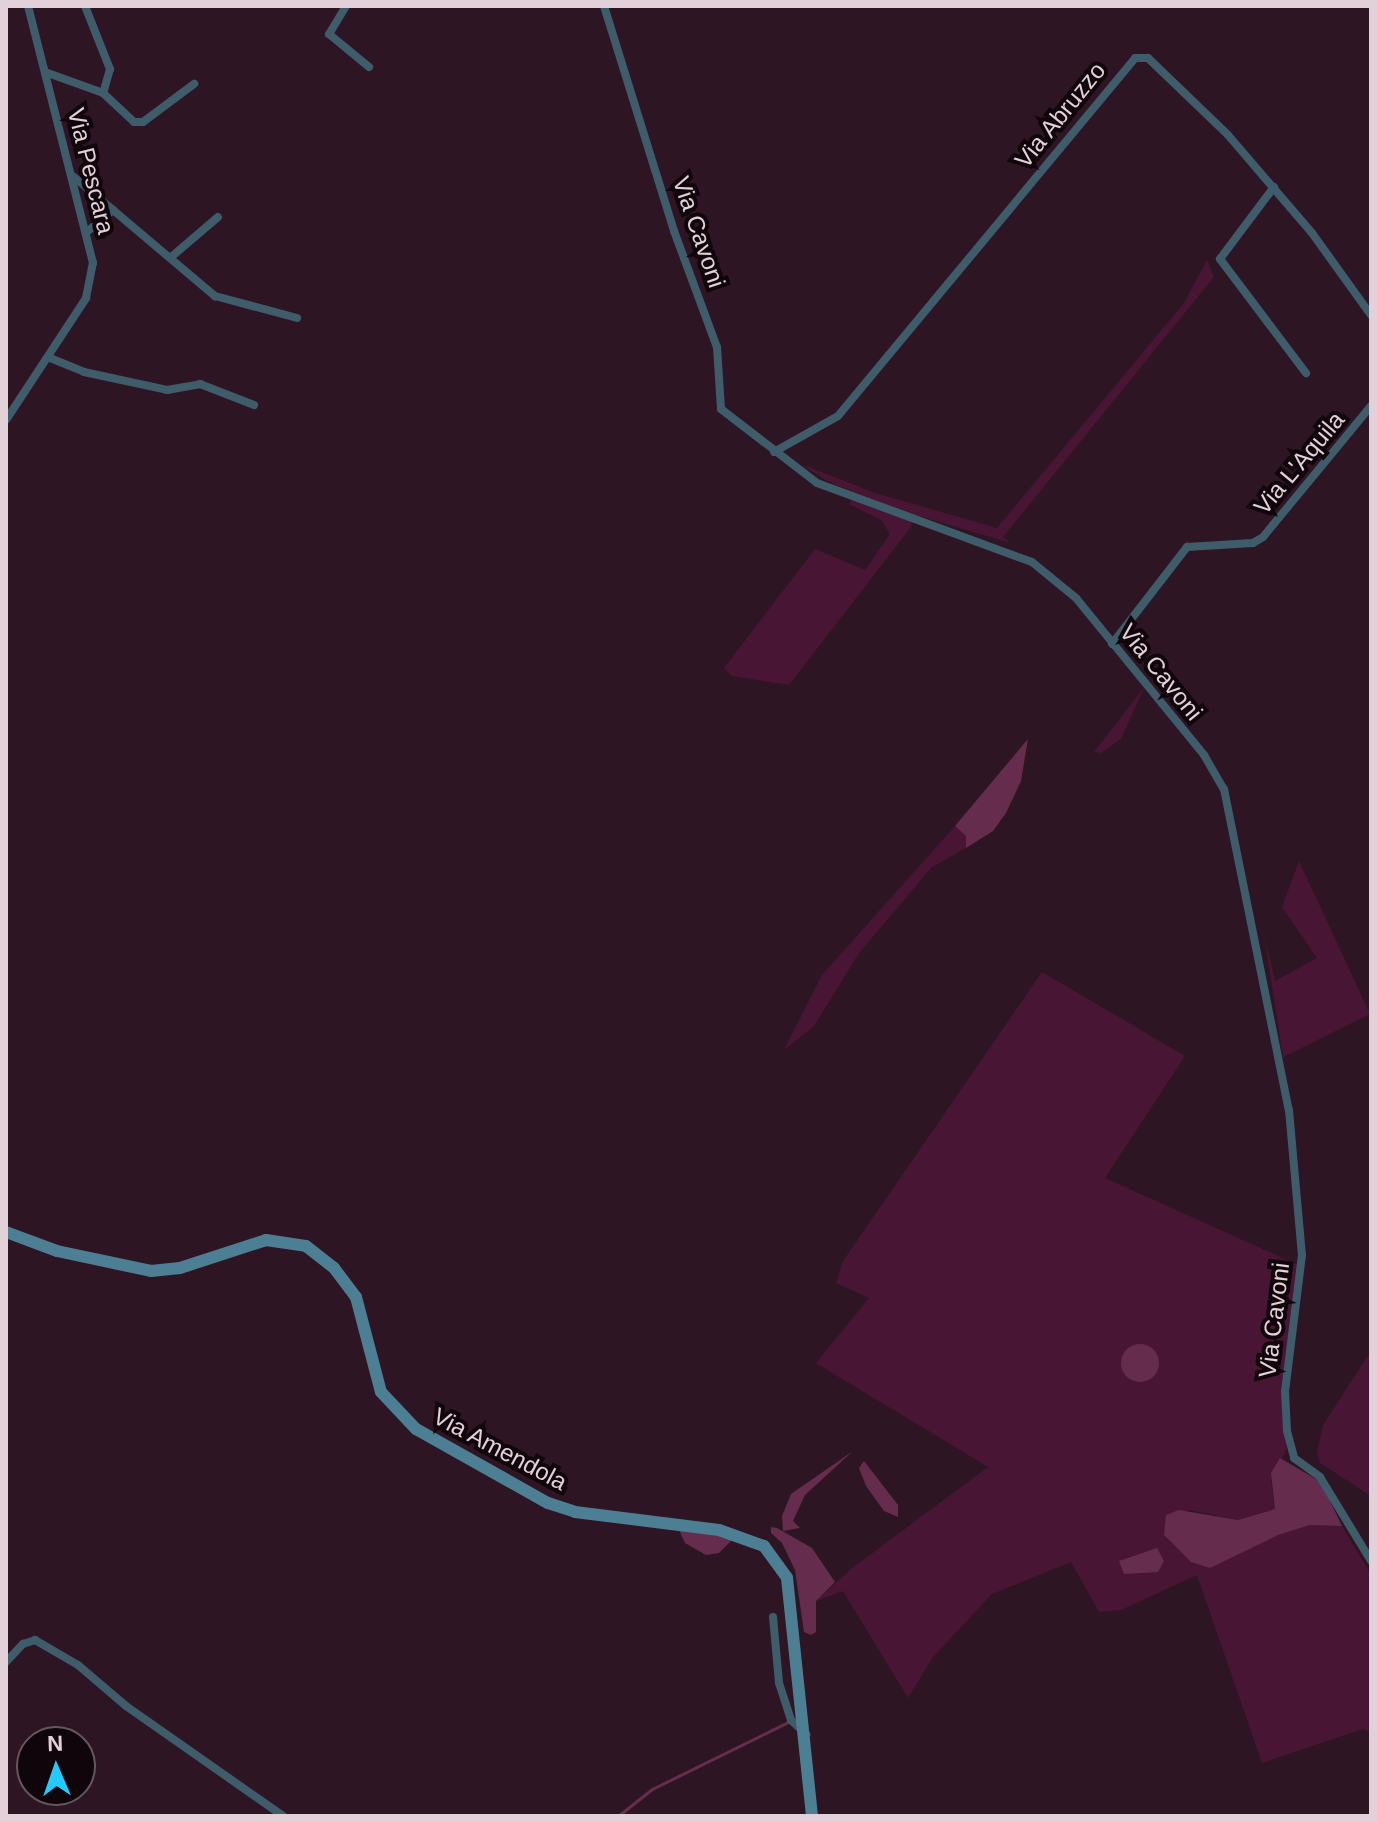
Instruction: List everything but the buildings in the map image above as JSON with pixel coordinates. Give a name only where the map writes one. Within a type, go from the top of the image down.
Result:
[{"type":"main road","name":"Via Amendola","points":[[6,1232],[57,1251],[151,1271],[180,1268],[266,1240],[306,1246],[334,1268],[356,1297],[381,1392],[416,1429],[548,1503],[575,1512],[719,1530],[764,1546],[787,1578],[806,1734],[812,1816]]},
{"type":"street","name":"Via Pescara","points":[[6,420],[50,358],[86,298],[93,263],[88,231],[28,6]]},
{"type":"street","points":[[85,6],[110,69],[103,93]]},
{"type":"street","points":[[346,6],[329,34],[369,67]]},
{"type":"street","name":"Via Cavoni","points":[[604,6],[674,231],[717,347],[721,409],[817,483],[1032,562],[1076,598],[1204,755],[1224,789],[1289,1110],[1302,1255],[1285,1391],[1291,1453],[1320,1477],[1371,1561]]},
{"type":"street","name":"Via Abruzzo","points":[[774,452],[843,411],[1135,58],[1148,58],[1228,135],[1274,187],[1371,315]]},
{"type":"street","points":[[45,72],[103,93],[126,119],[143,122],[194,84]]},
{"type":"street","points":[[73,176],[215,296],[297,318]]},
{"type":"street","points":[[1274,187],[1220,259],[1306,373]]},
{"type":"street","points":[[88,231],[113,210]]},
{"type":"street","points":[[170,258],[218,217]]},
{"type":"street","points":[[50,358],[84,372],[167,390],[200,384],[254,405]]},
{"type":"street","name":"Via L'Aquila","points":[[1112,644],[1187,547],[1253,543],[1263,537],[1371,406]]},
{"type":"street","points":[[773,1617],[779,1683],[791,1720],[806,1734]]},
{"type":"street","points":[[6,1662],[23,1644],[35,1640],[78,1665],[126,1706],[283,1816]]},
{"type":"shaded area","points":[[1207,260],[1214,277],[1003,537],[1011,543],[905,512],[827,481],[801,464],[875,493],[997,528],[1184,303]]},
{"type":"shaded area","points":[[852,499],[912,521],[911,527],[789,685],[732,676],[724,668],[815,549],[865,570],[890,534],[881,520],[849,504]]},
{"type":"shaded area","points":[[1145,686],[1121,739],[1101,753],[1094,752]]},
{"type":"shaded area","points":[[1028,739],[1021,781],[1006,813],[993,831],[966,848],[966,836],[955,826]]},
{"type":"shaded area","points":[[955,826],[966,836],[966,848],[932,867],[859,953],[814,1026],[784,1050],[822,975]]},
{"type":"shaded area","points":[[1299,861],[1370,1014],[1283,1057],[1264,934],[1275,981],[1317,958],[1282,907]]},
{"type":"shaded area","points":[[1042,972],[1185,1056],[1105,1178],[1300,1266],[1285,1364],[1288,1446],[1271,1480],[1275,1509],[1238,1520],[1189,1510],[1166,1538],[1186,1557],[1210,1567],[1278,1535],[1310,1525],[1342,1526],[1371,1575],[1371,1732],[1363,1729],[1262,1763],[1197,1575],[1121,1610],[1099,1612],[1071,1562],[992,1594],[933,1657],[908,1698],[843,1591],[816,1601],[851,1569],[988,1467],[816,1363],[869,1298],[836,1283],[843,1261]]},
{"type":"shaded area","points":[[1140,1344],[1153,1350],[1159,1363],[1153,1376],[1140,1382],[1127,1376],[1121,1363],[1127,1350]]},
{"type":"shaded area","points":[[1371,1351],[1371,1496],[1320,1463],[1317,1452],[1323,1425]]},
{"type":"shaded area","points":[[853,1451],[805,1495],[793,1521],[800,1528],[783,1531],[782,1516],[791,1494]]},
{"type":"shaded area","points":[[1280,1458],[1321,1482],[1342,1526],[1310,1525],[1278,1535],[1210,1568],[1191,1562],[1164,1535],[1166,1515],[1179,1510],[1238,1520],[1275,1509],[1271,1473]]},
{"type":"shaded area","points":[[864,1461],[898,1505],[898,1517],[884,1511],[866,1486],[859,1468]]},
{"type":"shaded area","points":[[771,1527],[812,1548],[835,1582],[816,1601],[816,1632],[811,1635],[804,1632],[795,1570],[782,1543],[771,1533]]},
{"type":"shaded area","points":[[679,1530],[731,1537],[731,1541],[719,1553],[706,1555],[685,1543]]},
{"type":"shaded area","points":[[1157,1548],[1164,1561],[1158,1572],[1124,1574],[1119,1561]]},
{"type":"waterway","points":[[618,1816],[652,1789],[788,1722]]}]
